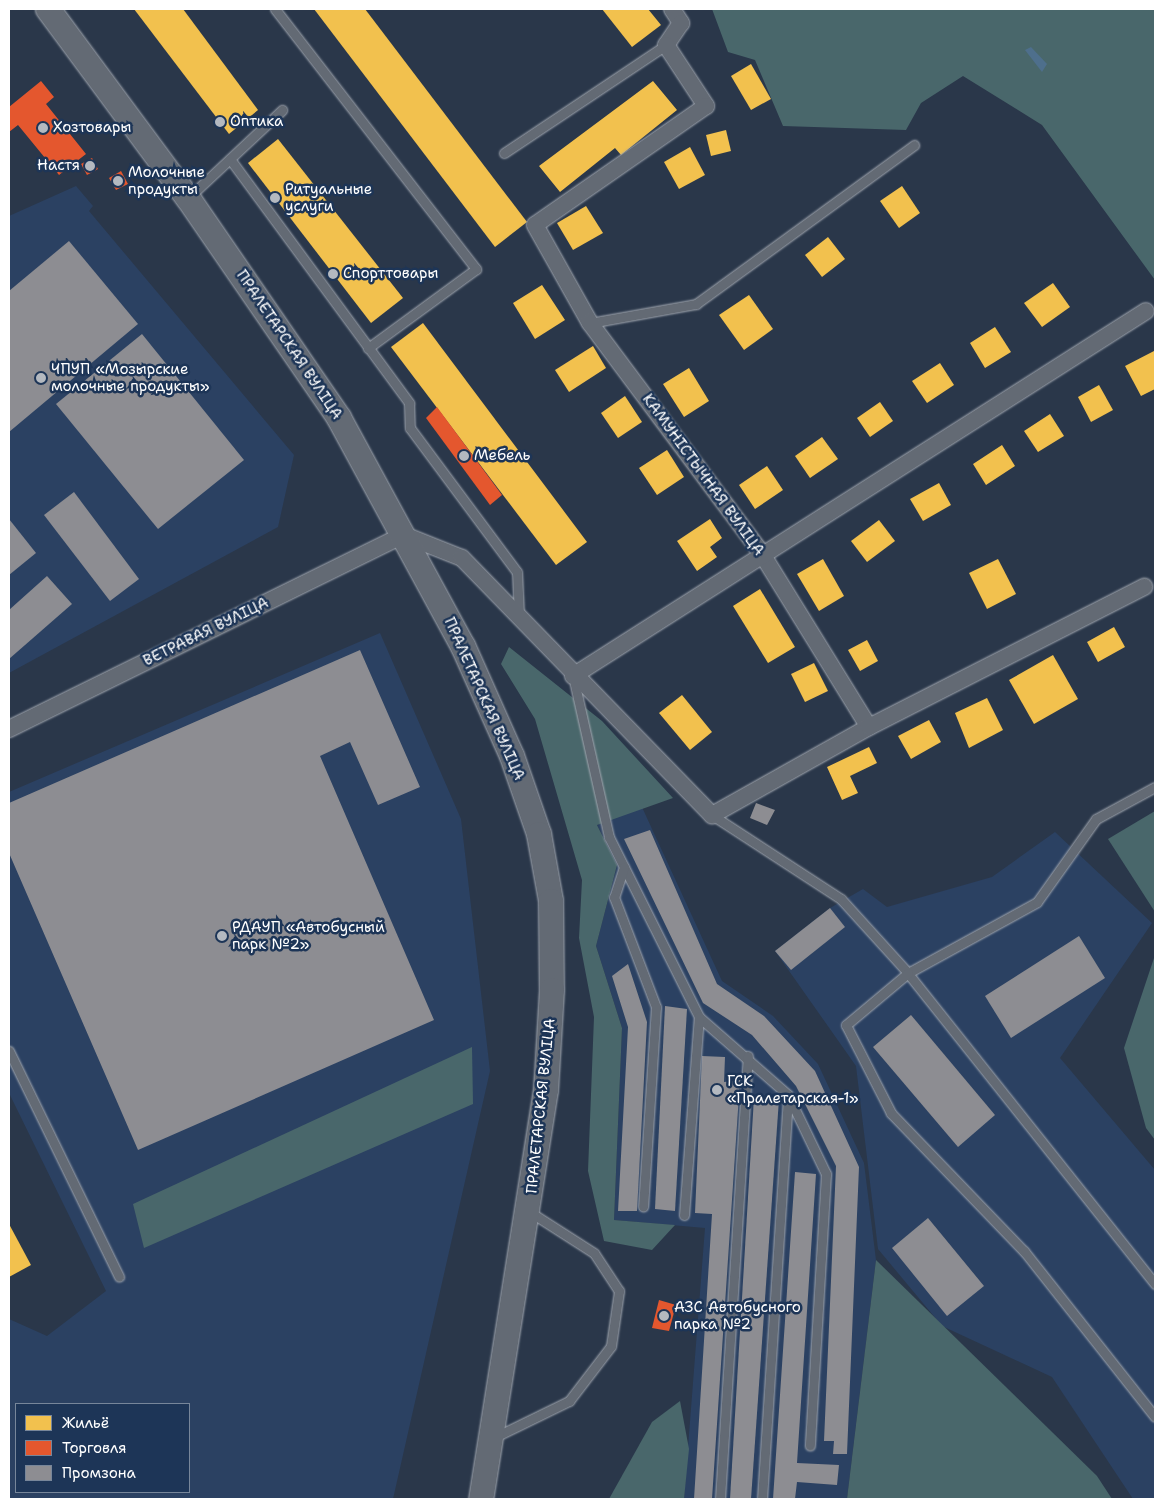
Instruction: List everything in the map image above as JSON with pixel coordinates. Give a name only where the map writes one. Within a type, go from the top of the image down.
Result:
[{"type":"main road","name":"ПРАЛЕТАРСКАЯ ВУЛІЦА","points":[[53,10],[188,198],[340,418],[463,646],[512,756],[539,834],[551,901],[552,990],[546,1090],[530,1212],[481,1499]]},
{"type":"street","points":[[666,45],[681,23],[672,9]]},
{"type":"street","name":"КАМУНІСТЫЧНАЯ ВУЛІЦА","points":[[666,45],[706,106],[535,225],[590,322],[762,554],[869,728]]},
{"type":"street","points":[[573,676],[1146,311]]},
{"type":"street","points":[[404,535],[462,558],[519,622],[712,816],[869,728],[1144,587]]},
{"type":"street","name":"ВЕТРАВАЯ ВУЛІЦА","points":[[9,729],[404,535]]},
{"type":"lane","points":[[275,9],[476,269],[368,348]]},
{"type":"lane","points":[[504,153],[666,45]]},
{"type":"lane","points":[[188,198],[282,110]]},
{"type":"lane","points":[[590,322],[696,304],[914,146]]},
{"type":"lane","points":[[230,159],[409,402],[410,428],[517,572],[519,622]]},
{"type":"lane","points":[[573,676],[609,837],[699,1017],[748,1056],[788,1095],[826,1174],[810,1446]]},
{"type":"lane","points":[[1155,787],[1096,819],[1037,902],[908,973],[846,1025],[890,1113],[1024,1251],[1155,1417]]},
{"type":"lane","points":[[712,816],[841,899],[908,973],[1155,1284]]},
{"type":"lane","points":[[624,867],[614,897],[656,1007],[643,1207]]},
{"type":"lane","points":[[684,1215],[699,1017]]},
{"type":"lane","points":[[9,1051],[119,1277]]},
{"type":"lane","points":[[720,1499],[748,1056]]},
{"type":"lane","points":[[762,1499],[788,1095]]},
{"type":"lane","points":[[491,1439],[569,1401],[611,1346],[619,1290],[594,1253],[530,1212]]},
{"type":"shaded area","points":[[1031,47],[1047,64],[1042,72],[1025,50]]},
{"type":"shaded area","points":[[76,186],[93,206],[89,211],[294,455],[278,527],[9,673],[9,216]]},
{"type":"shaded area","points":[[380,633],[461,819],[490,1071],[393,1499],[9,1499],[9,1319],[47,1336],[106,1291],[9,1093],[9,792]]},
{"type":"shaded area","points":[[641,805],[722,981],[773,1016],[818,1064],[864,1163],[876,1260],[847,1499],[684,1499],[705,1228],[614,1220],[622,1028],[596,946],[617,865],[597,825]]},
{"type":"shaded area","points":[[1055,832],[1152,923],[1060,1058],[1155,1170],[1155,1499],[1133,1499],[1052,1377],[942,1326],[878,1249],[856,1066],[775,951],[830,908],[863,889],[887,907],[992,877]]},
{"type":"green space","points":[[712,9],[1155,9],[1155,280],[1042,125],[963,76],[921,103],[906,130],[783,126],[755,60],[728,52]]},
{"type":"green space","points":[[509,647],[602,721],[673,798],[597,825],[617,865],[596,946],[622,1028],[614,1220],[675,1225],[652,1250],[604,1241],[588,1171],[594,1017],[579,938],[582,880],[535,719],[501,664]]},
{"type":"green space","points":[[1155,811],[1155,912],[1108,839]]},
{"type":"green space","points":[[1155,955],[1155,1140],[1146,1128],[1124,1048]]},
{"type":"green space","points":[[472,1047],[473,1104],[144,1248],[133,1204]]},
{"type":"green space","points":[[876,1260],[1097,1476],[1112,1499],[847,1499]]},
{"type":"green space","points":[[680,1401],[689,1449],[684,1499],[609,1499],[652,1422]]},
{"type":"building: Жильё","points":[[134,9],[183,9],[258,110],[229,134]]},
{"type":"building: Жильё","points":[[314,9],[365,9],[527,222],[495,247]]},
{"type":"building: Жильё","points":[[602,9],[648,9],[661,25],[632,47]]},
{"type":"building: Жильё","points":[[751,64],[771,99],[751,110],[731,76]]},
{"type":"building: Жильё","points":[[653,81],[677,110],[621,155],[615,148],[560,192],[539,166]]},
{"type":"building: Жильё","points":[[726,130],[731,151],[711,156],[706,135]]},
{"type":"building: Жильё","points":[[278,139],[403,298],[371,323],[248,163]]},
{"type":"building: Жильё","points":[[690,147],[705,175],[679,189],[664,162]]},
{"type":"building: Жильё","points":[[902,186],[920,213],[899,228],[880,201]]},
{"type":"building: Жильё","points":[[586,206],[603,233],[573,250],[557,223]]},
{"type":"building: Жильё","points":[[828,237],[845,259],[822,277],[805,255]]},
{"type":"building: Жильё","points":[[1053,283],[1070,307],[1042,327],[1024,303]]},
{"type":"building: Жильё","points":[[542,285],[565,320],[535,339],[513,303]]},
{"type":"building: Жильё","points":[[749,295],[773,329],[744,350],[719,315]]},
{"type":"building: Жильё","points":[[423,323],[587,542],[556,565],[391,347]]},
{"type":"building: Жильё","points":[[995,327],[1011,352],[985,368],[970,343]]},
{"type":"building: Жильё","points":[[593,346],[606,368],[569,392],[555,370]]},
{"type":"building: Жильё","points":[[1154,351],[1155,389],[1141,396],[1125,366]]},
{"type":"building: Жильё","points":[[940,363],[954,385],[927,403],[912,381]]},
{"type":"building: Жильё","points":[[689,368],[709,401],[684,417],[663,384]]},
{"type":"building: Жильё","points":[[1099,385],[1113,410],[1091,422],[1078,397]]},
{"type":"building: Жильё","points":[[625,396],[642,422],[618,438],[601,413]]},
{"type":"building: Жильё","points":[[880,402],[893,421],[870,437],[857,418]]},
{"type":"building: Жильё","points":[[1050,414],[1064,436],[1038,452],[1024,431]]},
{"type":"building: Жильё","points":[[822,437],[838,459],[810,478],[795,456]]},
{"type":"building: Жильё","points":[[1002,445],[1015,466],[986,485],[973,464]]},
{"type":"building: Жильё","points":[[667,450],[684,477],[657,495],[639,468]]},
{"type":"building: Жильё","points":[[767,466],[783,490],[755,509],[739,485]]},
{"type":"building: Жильё","points":[[939,483],[951,505],[923,521],[910,499]]},
{"type":"building: Жильё","points":[[710,519],[722,538],[710,547],[717,557],[697,571],[677,541]]},
{"type":"building: Жильё","points":[[879,520],[895,541],[867,562],[851,541]]},
{"type":"building: Жильё","points":[[823,559],[844,596],[819,611],[797,574]]},
{"type":"building: Жильё","points":[[998,559],[1016,594],[987,609],[969,573]]},
{"type":"building: Жильё","points":[[760,589],[795,647],[768,663],[733,606]]},
{"type":"building: Жильё","points":[[1114,627],[1125,647],[1098,662],[1087,642]]},
{"type":"building: Жильё","points":[[867,640],[878,661],[860,671],[848,650]]},
{"type":"building: Жильё","points":[[1053,655],[1078,699],[1034,724],[1009,680]]},
{"type":"building: Жильё","points":[[814,663],[828,691],[805,702],[791,674]]},
{"type":"building: Жильё","points":[[682,695],[712,732],[690,750],[659,713]]},
{"type":"building: Жильё","points":[[987,698],[1003,730],[969,748],[955,713]]},
{"type":"building: Жильё","points":[[929,720],[941,742],[911,759],[898,736]]},
{"type":"building: Жильё","points":[[869,747],[877,763],[850,776],[858,793],[842,800],[827,767]]},
{"type":"building: Жильё","points":[[9,1224],[31,1265],[9,1277]]},
{"type":"building: Торговля","name":"Хозтовары","points":[[41,81],[54,97],[46,104],[86,154],[59,175],[18,125],[9,132],[9,107]]},
{"type":"building: Торговля","name":"Настя","points":[[92,158],[98,169],[87,175],[81,164]]},
{"type":"building: Торговля","name":"Молочные продукты","points":[[121,171],[128,184],[116,190],[109,178]]},
{"type":"building: Торговля","name":"Мебель","points":[[437,407],[502,495],[490,505],[426,418]]},
{"type":"building: Торговля","name":"АЗС Автобусного парка №2","points":[[659,1300],[676,1305],[669,1331],[652,1328]]},
{"type":"building: Промзона","name":"ЧПУП «Мозырские молочные продукты»","points":[[69,241],[138,324],[9,432],[9,291]]},
{"type":"building: Промзона","points":[[142,334],[244,460],[158,529],[56,404]]},
{"type":"building: Промзона","points":[[74,492],[139,579],[110,601],[44,515]]},
{"type":"building: Промзона","points":[[9,519],[36,553],[9,575]]},
{"type":"building: Промзона","points":[[47,576],[72,604],[9,659],[9,610]]},
{"type":"building: Промзона","name":"РДАУП «Автобусный парк №2»","points":[[360,650],[420,787],[378,805],[350,742],[320,756],[434,1020],[138,1150],[9,853],[9,803]]},
{"type":"building: Промзона","points":[[756,803],[775,810],[767,825],[750,818]]},
{"type":"building: Промзона","points":[[650,830],[717,984],[764,1016],[815,1071],[859,1167],[847,1454],[833,1454],[834,1441],[824,1441],[836,1166],[796,1086],[752,1035],[703,1003],[624,839]]},
{"type":"building: Промзона","points":[[830,908],[845,927],[791,970],[775,951]]},
{"type":"building: Промзона","points":[[1079,936],[1105,978],[1011,1038],[985,996]]},
{"type":"building: Промзона","points":[[628,964],[647,1022],[637,1211],[618,1211],[628,1027],[612,976]]},
{"type":"building: Промзона","points":[[665,1006],[687,1009],[675,1211],[655,1209]]},
{"type":"building: Промзона","points":[[911,1015],[995,1115],[958,1147],[873,1047]]},
{"type":"building: Промзона","points":[[702,1056],[725,1057],[724,1082],[740,1080],[712,1499],[694,1499],[712,1214],[695,1213]]},
{"type":"building: Промзона","points":[[754,1097],[779,1099],[751,1499],[730,1499]]},
{"type":"building: Промзона","points":[[795,1172],[816,1174],[797,1463],[839,1465],[837,1485],[797,1482],[795,1499],[773,1499]]},
{"type":"building: Промзона","points":[[928,1218],[984,1286],[947,1316],[892,1248]]},
{"type":"place","name":"Оптика","points":[[220,122]]},
{"type":"place","name":"Хозтовары","points":[[43,128]]},
{"type":"place","name":"Настя","points":[[90,166]]},
{"type":"place","name":"Молочные продукты","points":[[118,181]]},
{"type":"place","name":"Ритуальные услуги","points":[[275,198]]},
{"type":"place","name":"Спорттовары","points":[[333,274]]},
{"type":"place","name":"ЧПУП «Мозырские молочные продукты»","points":[[41,378]]},
{"type":"place","name":"Мебель","points":[[464,456]]},
{"type":"place","name":"РДАУП «Автобусный парк №2»","points":[[222,936]]},
{"type":"place","name":"ГСК «Пралетарская-1»","points":[[717,1090]]},
{"type":"place","name":"АЗС Автобусного парка №2","points":[[664,1316]]}]
